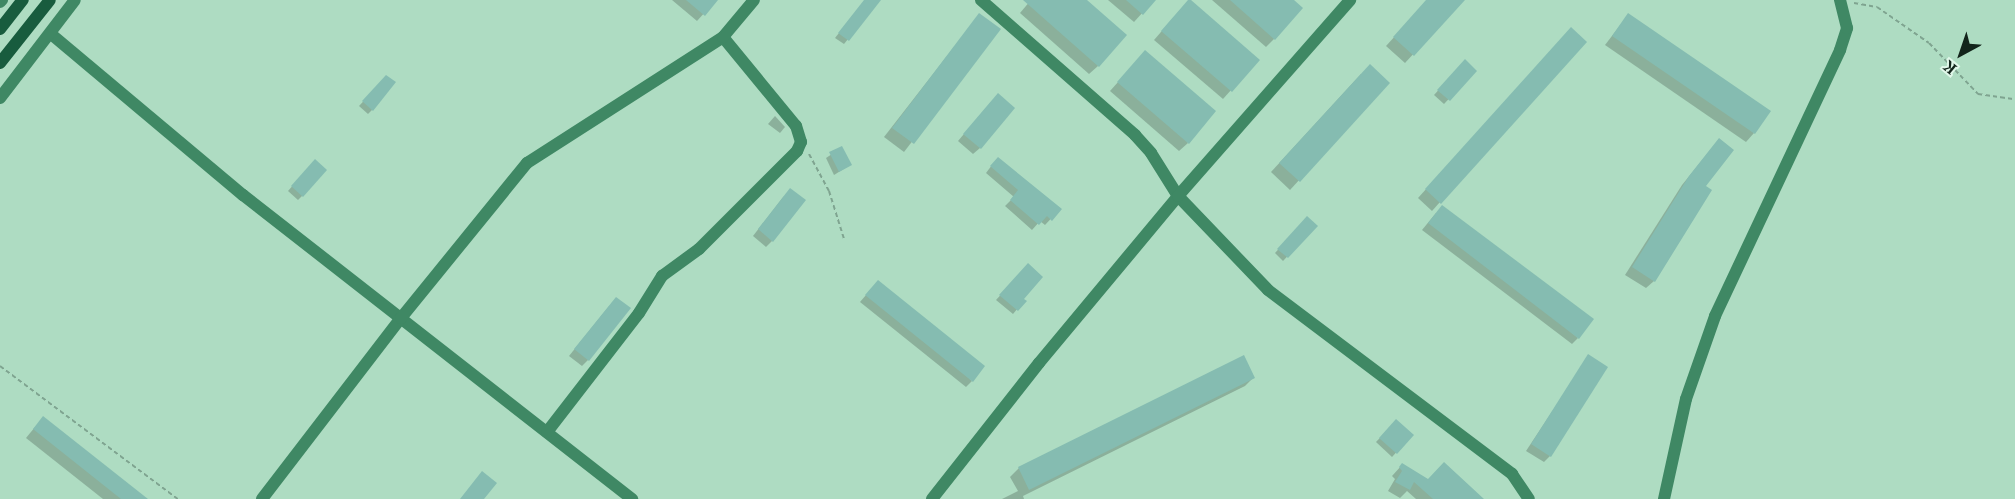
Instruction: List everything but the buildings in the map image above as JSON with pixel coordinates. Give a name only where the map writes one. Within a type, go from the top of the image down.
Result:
[{"type":"main road","points":[[0,29],[23,0]]},
{"type":"main road","points":[[0,63],[50,0]]},
{"type":"street","points":[[0,98],[75,0]]},
{"type":"street","points":[[262,499],[401,318],[527,163],[723,37],[754,0]]},
{"type":"street","points":[[981,0],[1123,122],[1151,153],[1178,196],[1268,290],[1512,474],[1529,499]]},
{"type":"street","points":[[932,499],[1039,363],[1178,196],[1350,0]]},
{"type":"street","points":[[1664,499],[1686,399],[1715,316],[1840,50],[1847,28],[1841,1]]},
{"type":"street","points":[[51,34],[243,195],[632,499]]},
{"type":"street","points":[[546,432],[639,312],[662,276],[699,249],[797,151],[801,142],[796,126],[787,112],[723,37]]},
{"type":"path","points":[[1841,1],[1878,7],[1929,43],[1978,94],[2015,99]]},
{"type":"path","points":[[801,142],[829,191],[844,240]]},
{"type":"path","points":[[0,366],[178,499]]}]
